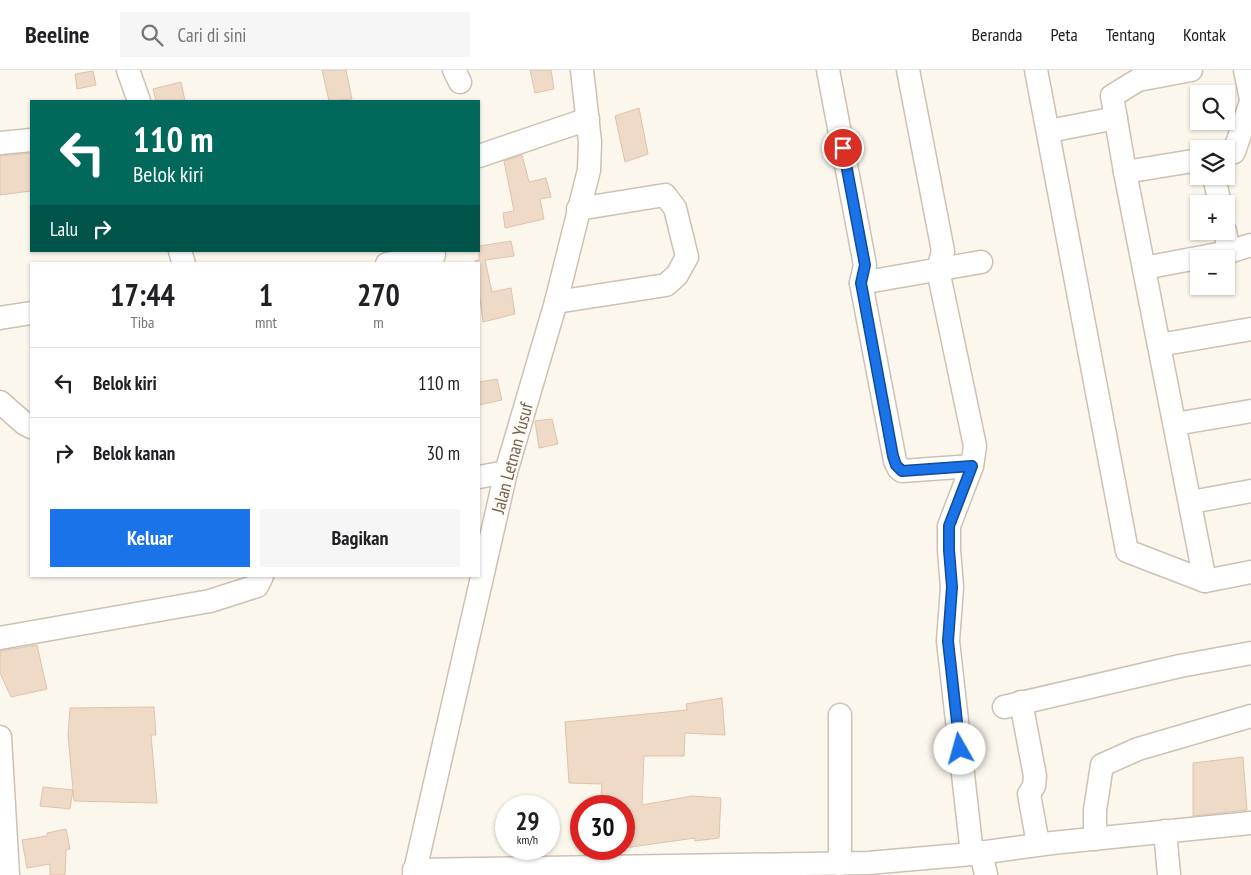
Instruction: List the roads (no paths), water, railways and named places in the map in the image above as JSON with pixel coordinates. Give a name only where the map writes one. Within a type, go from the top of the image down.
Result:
[{"type":"street","points":[[128,70],[139,100]]},
{"type":"street","name":"Jalan Letnan Yusuf","points":[[414,872],[506,472],[556,302],[589,170],[590,142],[582,70]]},
{"type":"street","points":[[828,70],[865,265],[861,283],[891,447],[896,465],[902,471],[972,466]]},
{"type":"street","points":[[908,70],[943,252],[938,270],[974,438],[972,466],[949,526],[952,587],[948,641],[976,853],[986,875]]},
{"type":"street","points":[[1036,70],[1127,550],[1205,581],[1251,572]]},
{"type":"street","points":[[1191,70],[1138,80],[1112,96],[1125,172],[1205,581]]},
{"type":"street","points":[[1235,149],[1251,100],[1245,70]]},
{"type":"street","points":[[1049,131],[1116,118]]},
{"type":"street","points":[[480,156],[588,119]]},
{"type":"street","points":[[0,143],[30,140]]},
{"type":"street","points":[[1125,172],[1190,161]]},
{"type":"street","points":[[556,302],[666,285],[677,275],[687,257],[674,208],[665,195],[578,209]]},
{"type":"street","points":[[1144,268],[1227,242],[1251,245]]},
{"type":"street","points":[[400,262],[434,257]]},
{"type":"street","points":[[861,283],[981,262]]},
{"type":"street","points":[[0,318],[30,313]]},
{"type":"street","points":[[1159,345],[1251,330]]},
{"type":"street","points":[[0,402],[30,427]]},
{"type":"street","points":[[1175,424],[1251,411]]},
{"type":"street","points":[[480,477],[506,472]]},
{"type":"street","points":[[1191,502],[1251,491]]},
{"type":"street","points":[[0,638],[210,601],[257,586],[262,577]]},
{"type":"street","points":[[1038,844],[1029,794],[1034,786],[1034,765],[1013,704],[1180,666],[1251,653]]},
{"type":"street","points":[[840,716],[840,864]]},
{"type":"street","points":[[1095,839],[1094,810],[1102,765],[1138,749],[1251,716]]},
{"type":"street","points":[[0,737],[8,875]]},
{"type":"street","points":[[414,872],[868,863],[1251,823]]},
{"type":"street","points":[[1165,831],[1169,875]]}]
